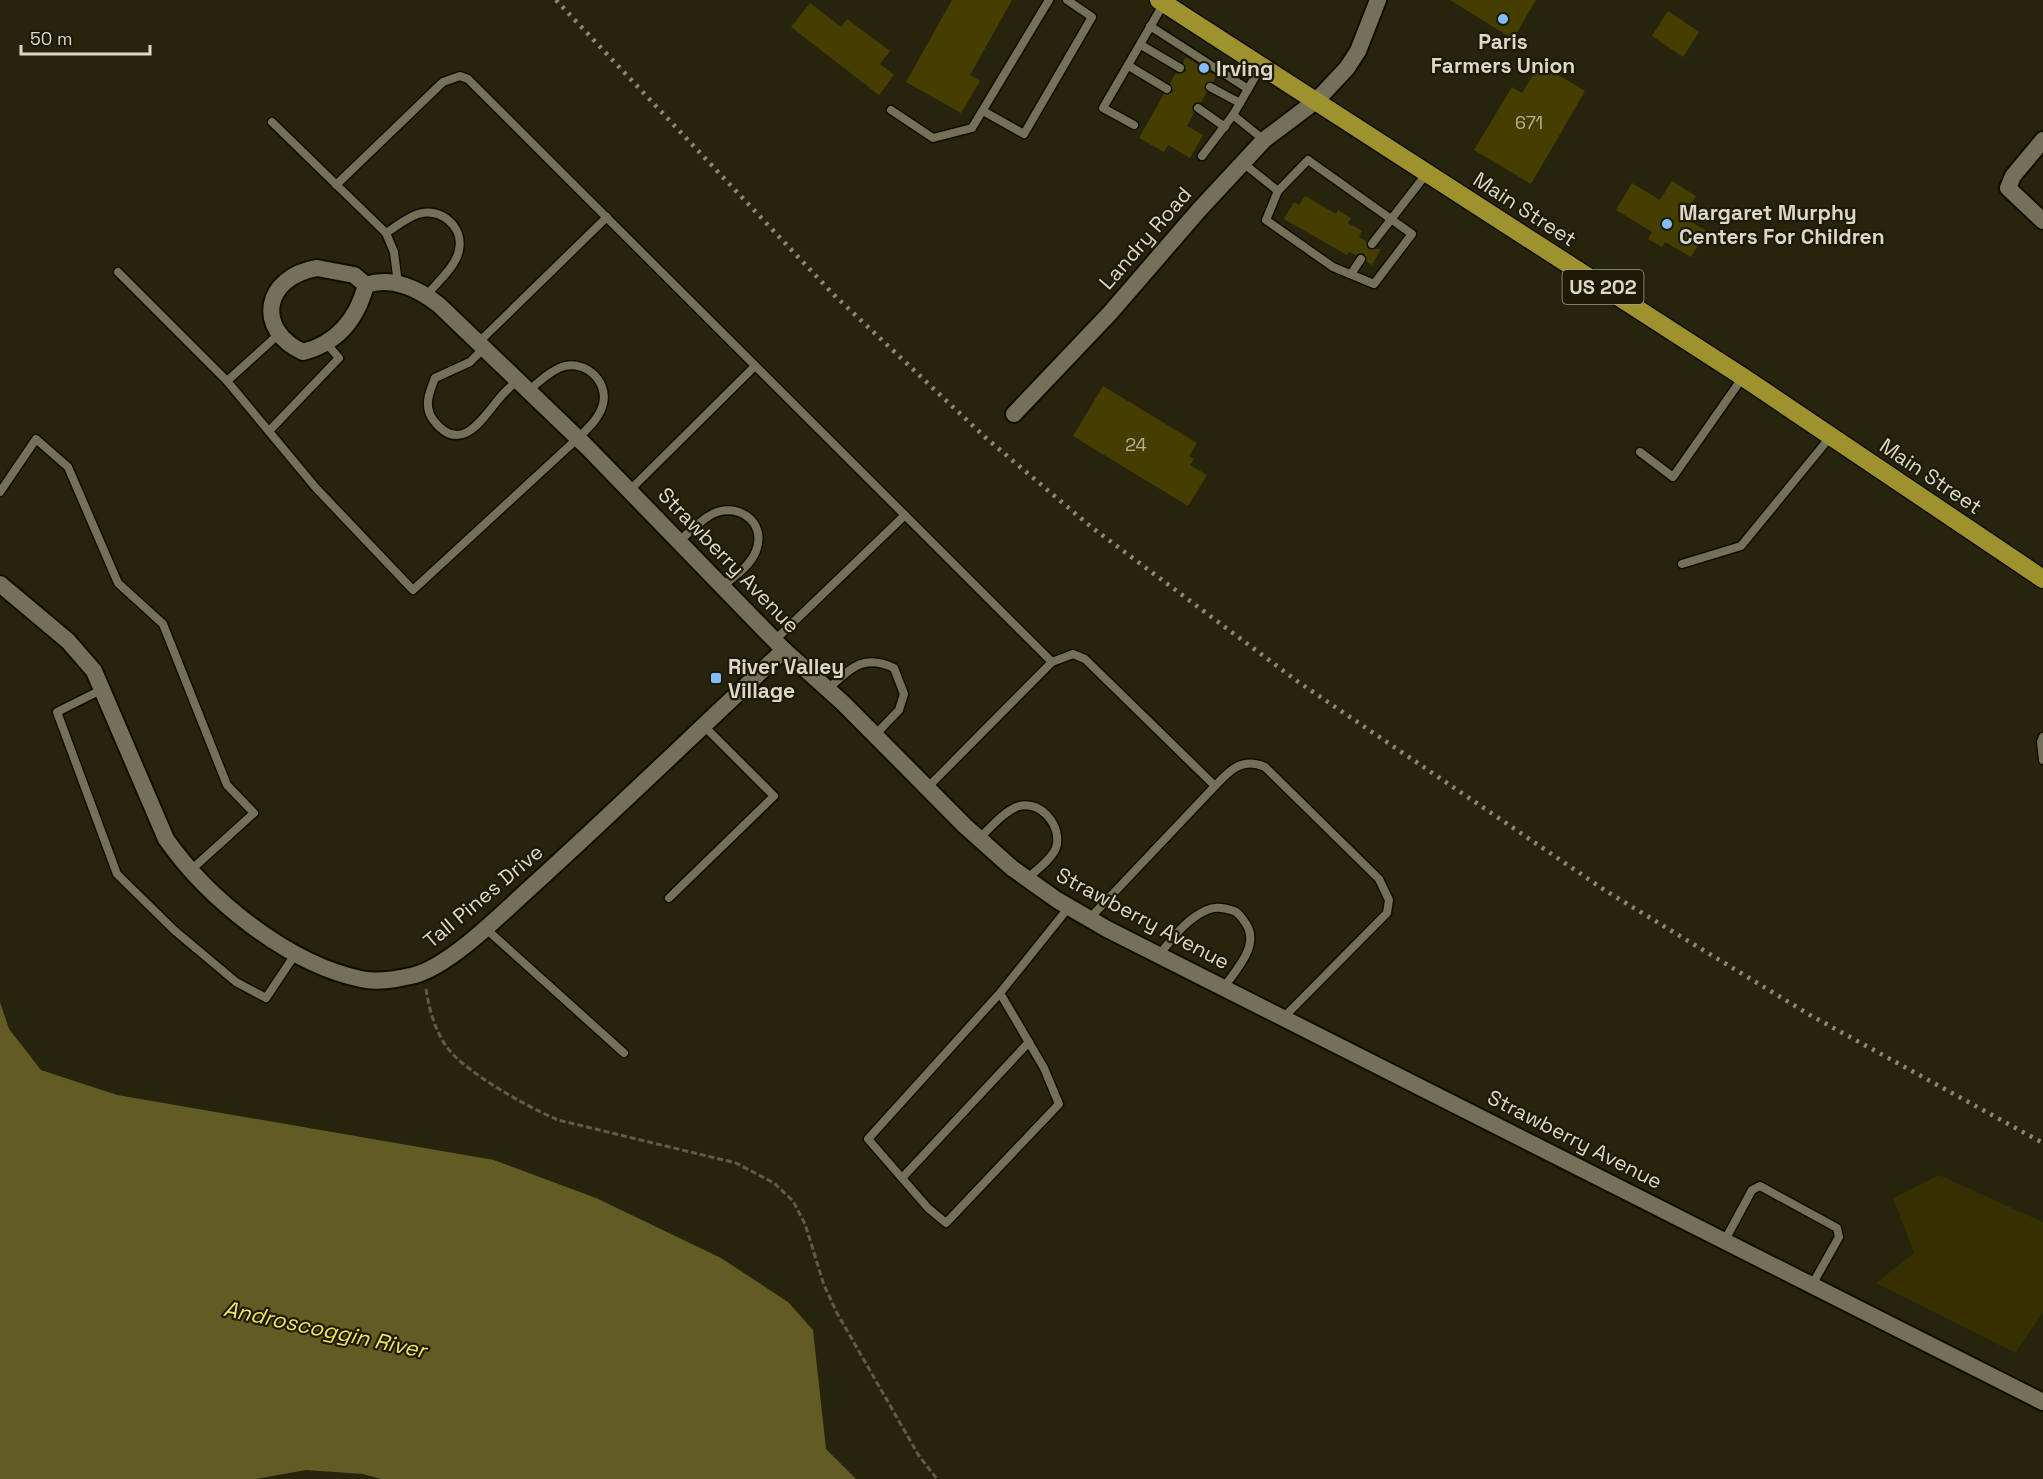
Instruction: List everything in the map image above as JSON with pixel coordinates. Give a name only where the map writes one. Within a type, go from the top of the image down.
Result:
[{"type":"highway","name":"Main Street","points":[[1162,2],[1743,377],[2043,579]]},
{"type":"street","name":"Landry Road","points":[[1014,414],[1110,313],[1264,140],[1317,100],[1347,68],[1358,51],[1378,0]]},
{"type":"street","points":[[2043,140],[2013,176],[2008,188],[2043,221]]},
{"type":"street","name":"Strawberry Avenue","points":[[279,334],[272,313],[278,288],[288,277],[305,270],[324,268],[354,275],[366,285],[378,281],[398,284],[427,296],[482,345],[578,438],[724,585],[780,645],[875,735],[927,789],[979,839],[1027,879],[1089,919],[2043,1402]]},
{"type":"street","points":[[279,334],[303,352],[327,344],[352,319],[361,304],[366,285]]},
{"type":"street","name":"Tall Pines Drive","points":[[0,584],[80,651],[103,689],[166,839],[192,869],[247,922],[296,953],[331,970],[361,979],[392,980],[432,968],[485,927],[587,837],[703,725],[780,645]]},
{"type":"lane","points":[[891,110],[933,138],[972,128],[1049,0]]},
{"type":"lane","points":[[983,111],[1024,134],[1092,17],[1066,0]]},
{"type":"lane","points":[[1134,125],[1103,108],[1141,45],[1162,2]]},
{"type":"lane","points":[[1150,26],[1248,89]]},
{"type":"lane","points":[[1141,45],[1180,68]]},
{"type":"lane","points":[[1129,66],[1167,89]]},
{"type":"lane","points":[[1202,156],[1233,115],[1262,66]]},
{"type":"lane","points":[[336,184],[443,82],[460,76],[468,79],[1052,662]]},
{"type":"lane","points":[[1210,87],[1240,103]]},
{"type":"lane","points":[[1198,108],[1225,127]]},
{"type":"lane","points":[[1233,115],[1264,140]]},
{"type":"lane","points":[[272,122],[386,233],[394,252],[398,284]]},
{"type":"lane","points":[[1308,160],[1412,234],[1374,284],[1333,267],[1266,220],[1278,191],[1308,160]]},
{"type":"lane","points":[[1243,163],[1278,191]]},
{"type":"lane","points":[[1372,244],[1427,173]]},
{"type":"lane","points":[[386,233],[420,213],[433,213],[444,217],[454,225],[460,236],[459,251],[454,262],[427,296]]},
{"type":"lane","points":[[118,273],[227,381],[316,488],[413,590],[578,438],[599,414],[603,402],[600,384],[587,369],[574,365],[561,367],[499,399],[477,428],[462,434],[450,433],[439,427],[430,415],[427,398],[435,378],[470,362],[482,345],[607,217]]},
{"type":"lane","points":[[1351,274],[1362,259]]},
{"type":"lane","points":[[227,381],[279,334]]},
{"type":"lane","points":[[270,430],[339,358],[327,344]]},
{"type":"lane","points":[[630,490],[755,366]]},
{"type":"lane","points":[[1640,452],[1673,477],[1743,377]]},
{"type":"lane","points":[[1682,564],[1741,546],[1831,436]]},
{"type":"lane","points":[[0,492],[36,439],[68,467],[118,583],[163,624],[227,785],[254,813],[192,869]]},
{"type":"lane","points":[[680,540],[708,516],[720,511],[732,509],[754,521],[758,537],[756,551],[740,572],[724,585]]},
{"type":"lane","points":[[780,645],[905,515]]},
{"type":"lane","points":[[927,789],[1052,662],[1073,654],[1085,659],[1215,786]]},
{"type":"lane","points":[[828,689],[853,666],[868,662],[882,662],[894,668],[904,694],[899,710],[875,735]]},
{"type":"lane","points":[[103,689],[57,712],[117,874],[174,930],[236,982],[266,998],[296,953]]},
{"type":"lane","points":[[669,898],[774,796],[703,725]]},
{"type":"lane","points":[[2043,737],[2041,742],[2043,760]]},
{"type":"lane","points":[[1089,919],[1232,768],[1254,762],[1265,766],[1379,879],[1389,900],[1387,913],[1284,1017]]},
{"type":"lane","points":[[979,839],[1010,810],[1021,805],[1036,808],[1046,814],[1055,829],[1056,847],[1050,857],[1027,879]]},
{"type":"lane","points":[[1000,993],[1044,1068],[1059,1104],[946,1223],[868,1139],[1000,993],[1069,907]]},
{"type":"lane","points":[[1159,955],[1197,915],[1210,908],[1237,912],[1248,925],[1250,940],[1246,956],[1224,987]]},
{"type":"lane","points":[[485,927],[624,1053]]},
{"type":"lane","points":[[902,1178],[1029,1042]]},
{"type":"lane","points":[[1725,1240],[1752,1190],[1760,1186],[1837,1228],[1839,1237],[1812,1285]]},
{"type":"path","points":[[425,988],[435,1026],[453,1055],[534,1110],[558,1120],[736,1163],[764,1176],[784,1191],[805,1224],[824,1285],[837,1313],[919,1456],[936,1479]]},
{"type":"shaded area","points":[[1939,1175],[2043,1222],[2043,1313],[2015,1353],[1876,1283],[1914,1253],[1893,1198]]},
{"type":"water","name":"Androscoggin River","points":[[0,1002],[9,1029],[41,1070],[117,1095],[494,1160],[596,1198],[721,1258],[788,1302],[813,1330],[826,1449],[856,1479],[381,1479],[363,1474],[306,1470],[256,1479],[0,1479]]},
{"type":"building","points":[[952,0],[1012,0],[970,75],[980,81],[961,113],[906,82]]},
{"type":"building","name":"Paris Farmers Union","points":[[1450,0],[1536,0],[1513,39]]},
{"type":"building","points":[[810,3],[841,27],[847,19],[890,51],[880,64],[894,75],[879,95],[791,27]]},
{"type":"building","points":[[1668,11],[1699,32],[1683,57],[1652,36]]},
{"type":"building","points":[[1186,57],[1216,76],[1213,82],[1205,84],[1207,92],[1201,102],[1195,103],[1192,107],[1194,113],[1187,126],[1203,135],[1190,158],[1168,145],[1164,152],[1139,138],[1164,94],[1173,92],[1170,83],[1176,73],[1181,74],[1186,71],[1183,62]]},
{"type":"building","points":[[1540,64],[1585,91],[1531,184],[1474,150],[1512,87],[1522,93]]},
{"type":"building","name":"Margaret Murphy Centers For Children","points":[[1672,181],[1696,196],[1683,217],[1707,231],[1691,257],[1665,242],[1662,247],[1648,239],[1652,232],[1616,210],[1632,183],[1660,200]]},
{"type":"building","points":[[1305,196],[1336,214],[1338,210],[1351,218],[1348,223],[1362,231],[1359,237],[1366,241],[1368,249],[1381,249],[1372,265],[1367,262],[1364,253],[1356,255],[1349,252],[1347,255],[1284,219],[1294,202],[1299,205]]},
{"type":"building","points":[[1103,386],[1197,443],[1189,456],[1194,459],[1190,465],[1207,475],[1188,506],[1073,436]]},
{"type":"railway","points":[[556,0],[834,295],[986,438],[1090,526],[1297,681],[1606,891],[1810,1015],[2043,1143]]},
{"type":"place","name":"Paris Farmers Union","points":[[1503,19]]},
{"type":"place","name":"Irving","points":[[1204,68]]},
{"type":"place","name":"Margaret Murphy Centers For Children","points":[[1667,224]]},
{"type":"place","name":"River Valley Village","points":[[716,678]]}]
